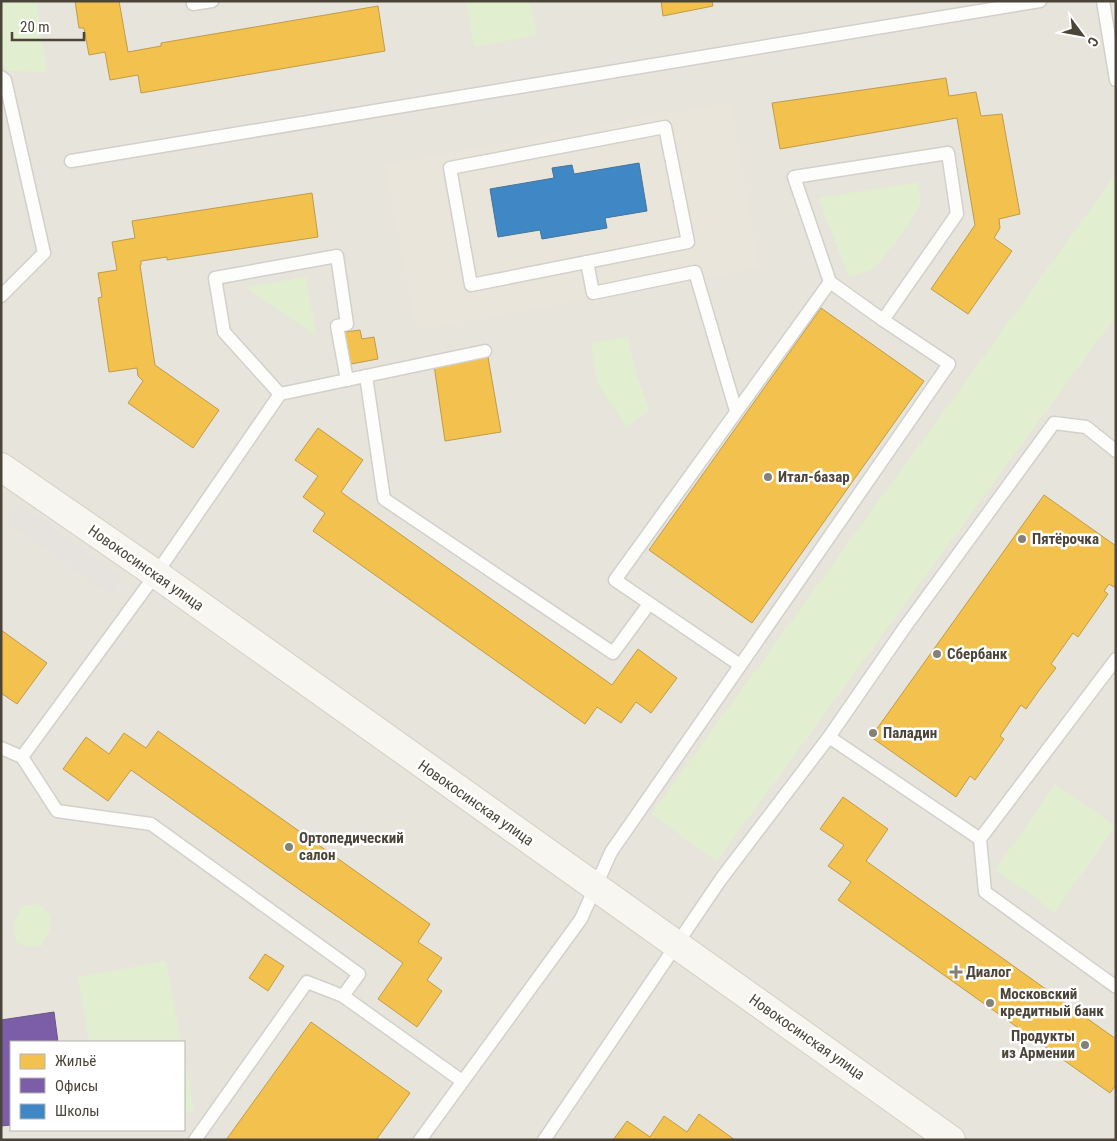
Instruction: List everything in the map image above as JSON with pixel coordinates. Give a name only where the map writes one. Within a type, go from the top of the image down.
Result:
[{"type":"street","name":"Новокосинская улица","points":[[1,466],[156,574],[951,1140]]},
{"type":"lane","points":[[193,1],[193,4],[212,1]]},
{"type":"lane","points":[[71,161],[1040,1]]},
{"type":"lane","points":[[1103,1],[1116,80]]},
{"type":"lane","points":[[1,77],[5,80],[44,253],[1,296]]},
{"type":"lane","points":[[665,127],[688,242],[586,262],[471,286],[450,168],[665,127]]},
{"type":"lane","points":[[420,1140],[581,919],[611,852],[949,364],[883,320],[830,282],[794,177],[948,153],[957,214],[883,320]]},
{"type":"lane","points":[[280,394],[224,332],[215,278],[337,256],[346,324],[337,326],[347,380]]},
{"type":"lane","points":[[586,262],[593,292],[695,272],[736,411]]},
{"type":"lane","points":[[740,665],[615,580],[830,282]]},
{"type":"lane","points":[[22,756],[156,574],[280,394],[485,351]]},
{"type":"lane","points":[[366,376],[384,499],[613,654],[649,604]]},
{"type":"lane","points":[[546,1139],[720,879],[829,737],[906,626],[1054,424],[1086,426],[1116,451]]},
{"type":"lane","points":[[1116,659],[980,839],[985,892],[1116,987]]},
{"type":"lane","points":[[829,737],[980,839]]},
{"type":"lane","points":[[1,748],[22,756],[58,811],[151,824],[359,974],[343,996]]},
{"type":"lane","points":[[196,1140],[307,982],[343,996],[462,1081]]},
{"type":"shaded area","points":[[1,1],[1116,1],[1116,1140],[1,1140]]},
{"type":"shaded area","points":[[731,102],[759,267],[706,278],[709,297],[694,301],[689,281],[416,330],[385,165]]},
{"type":"shaded area","points":[[18,504],[122,577],[110,594],[6,522]]},
{"type":"green space","points":[[1,1],[37,1],[47,72],[9,71],[1,65]]},
{"type":"green space","points":[[466,1],[530,1],[537,35],[474,47]]},
{"type":"green space","points":[[1116,174],[1116,316],[717,861],[651,814]]},
{"type":"green space","points":[[919,182],[921,203],[907,228],[874,269],[849,277],[818,198]]},
{"type":"green space","points":[[306,277],[316,336],[245,287]]},
{"type":"green space","points":[[628,337],[636,373],[649,410],[626,427],[597,383],[591,343]]},
{"type":"green space","points":[[1055,784],[1115,826],[1055,912],[995,870]]},
{"type":"green space","points":[[39,904],[51,915],[50,929],[42,946],[24,946],[16,942],[14,924],[21,906]]},
{"type":"green space","points":[[166,961],[181,1041],[89,1041],[78,977]]},
{"type":"green space","points":[[185,1062],[194,1111],[185,1113]]},
{"type":"building: Жильё","points":[[75,1],[119,1],[128,52],[161,46],[161,43],[378,6],[385,51],[141,93],[138,75],[110,80],[105,52],[89,55],[84,28],[79,28]]},
{"type":"building: Жильё","points":[[661,1],[712,1],[713,6],[663,16]]},
{"type":"building: Жильё","points":[[946,78],[949,96],[976,92],[981,116],[1002,114],[1020,214],[999,219],[1000,228],[994,238],[1012,251],[968,314],[931,289],[975,225],[957,118],[780,149],[772,103]]},
{"type":"building: Жильё","points":[[312,193],[318,237],[167,260],[167,257],[141,261],[140,265],[155,365],[219,410],[193,448],[128,403],[143,381],[138,376],[137,368],[109,372],[98,298],[102,297],[98,273],[117,270],[112,242],[135,238],[132,221]]},
{"type":"building: Жильё","points":[[821,308],[924,381],[752,623],[649,550]]},
{"type":"building: Жильё","points":[[360,330],[362,339],[374,337],[378,359],[351,364],[345,332]]},
{"type":"building: Жильё","points":[[488,357],[501,432],[445,441],[434,365]]},
{"type":"building: Жильё","points":[[318,428],[363,460],[341,492],[612,685],[638,649],[677,678],[651,713],[636,702],[621,723],[597,707],[585,724],[313,531],[325,513],[303,497],[318,476],[295,460]]},
{"type":"building: Жильё","points":[[1044,495],[1116,546],[1116,588],[1109,584],[1104,591],[1108,594],[1078,637],[1073,633],[1051,664],[1056,668],[1026,709],[1021,705],[1000,736],[1004,739],[975,780],[970,776],[956,797],[871,737]]},
{"type":"building: Жильё","points":[[1,630],[47,663],[17,704],[1,693]]},
{"type":"building: Жильё","points":[[158,731],[430,924],[418,942],[442,958],[427,980],[442,991],[417,1027],[378,999],[403,963],[131,770],[108,801],[63,769],[86,737],[109,754],[124,733],[146,748]]},
{"type":"building: Жильё","points":[[843,797],[888,829],[866,861],[1116,1039],[1116,1085],[1110,1093],[838,900],[851,882],[828,866],[844,845],[820,829]]},
{"type":"building: Жильё","points":[[265,954],[284,966],[268,991],[249,978]]},
{"type":"building: Жильё","points":[[311,1022],[410,1093],[376,1140],[226,1140]]},
{"type":"building: Жильё","points":[[699,1114],[735,1140],[613,1140],[627,1121],[650,1137],[664,1116],[687,1132]]},
{"type":"building: Офисы","points":[[54,1012],[58,1041],[10,1041],[10,1125],[1,1126],[1,1020]]},
{"type":"building: Школы","points":[[639,163],[647,211],[605,218],[607,228],[542,239],[540,230],[498,237],[490,189],[554,178],[552,168],[572,165],[574,174]]},
{"type":"place","name":"Итал-базар","points":[[768,477]]},
{"type":"place","name":"Пятёрочка","points":[[1022,539]]},
{"type":"place","name":"Сбербанк","points":[[937,654]]},
{"type":"place","name":"Паладин","points":[[873,733]]},
{"type":"place","name":"Ортопедический салон","points":[[289,847]]},
{"type":"place","name":"Диалог","points":[[956,972]]},
{"type":"place","name":"Московский кредитный банк","points":[[990,1003]]},
{"type":"place","name":"Продукты из Армении","points":[[1085,1045]]}]
